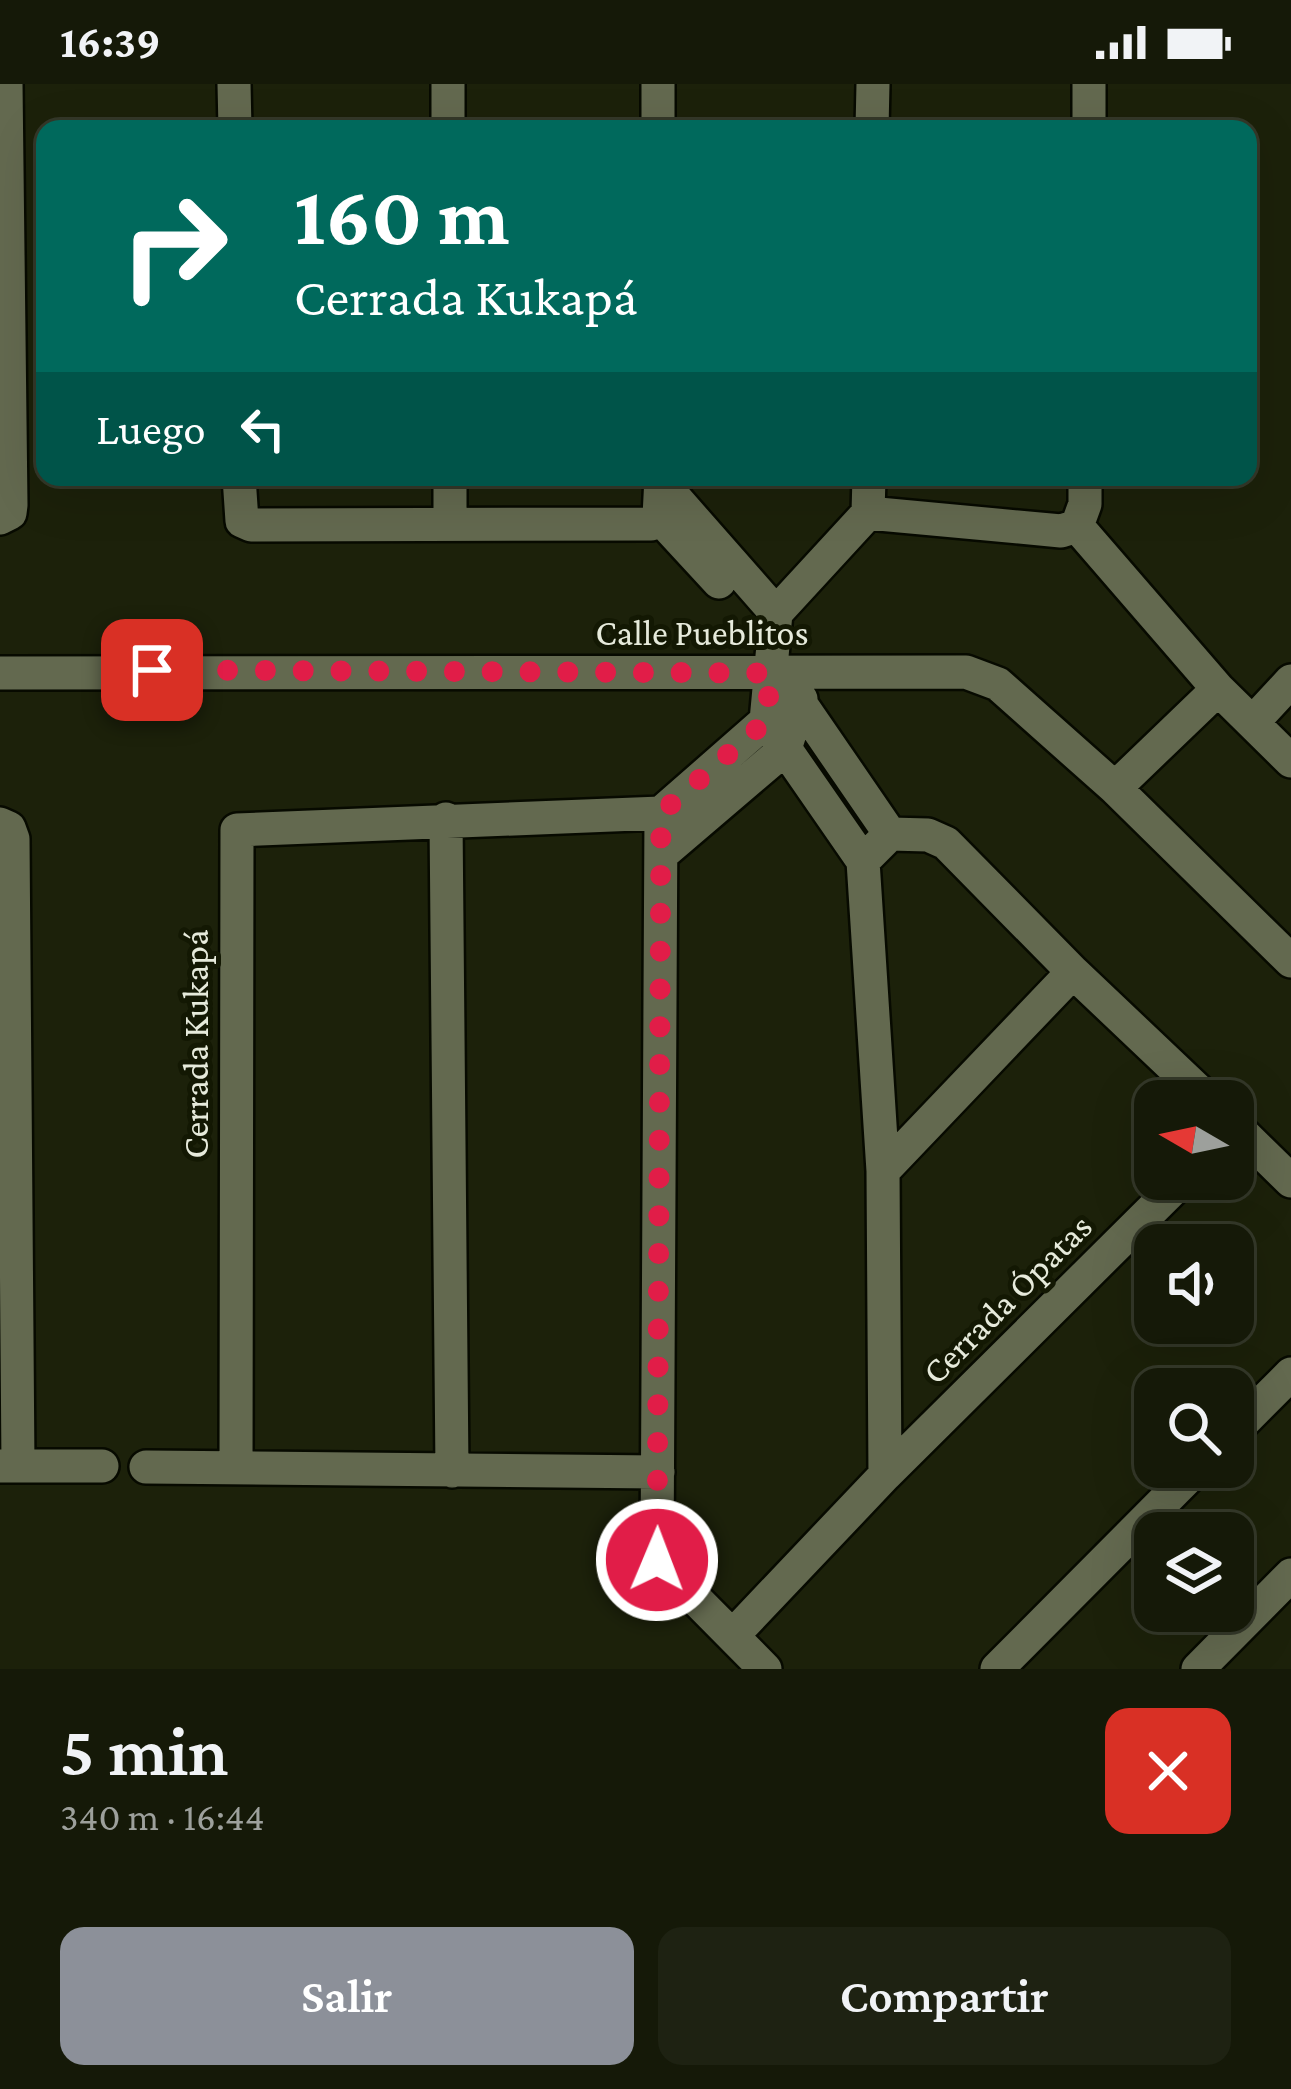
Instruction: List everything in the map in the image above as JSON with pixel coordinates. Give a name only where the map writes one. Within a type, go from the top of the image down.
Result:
[{"type":"street","points":[[0,518],[10,513],[11,505],[6,84]]},
{"type":"street","points":[[234,84],[235,120]]},
{"type":"street","points":[[448,84],[448,120]]},
{"type":"street","points":[[658,84],[658,120]]},
{"type":"street","points":[[872,84],[872,120]]},
{"type":"street","points":[[1088,120],[1089,84]]},
{"type":"street","points":[[239,486],[242,521],[251,525],[651,524],[659,517]]},
{"type":"street","points":[[450,486],[450,522]]},
{"type":"street","points":[[661,486],[659,517],[773,642]]},
{"type":"street","points":[[665,486],[773,642],[801,699],[890,834]]},
{"type":"street","points":[[869,486],[868,512],[773,642],[776,735],[862,861],[890,834],[928,836],[946,843],[1187,1080]]},
{"type":"street","points":[[1077,526],[1085,486]]},
{"type":"street","points":[[868,512],[1060,531],[1077,526]]},
{"type":"street","points":[[1077,526],[1218,689],[1291,761]]},
{"type":"street","name":"Calle Pueblitos","points":[[0,673],[773,642],[984,676],[1115,788],[1291,962]]},
{"type":"street","points":[[1253,722],[1291,681]]},
{"type":"street","points":[[1115,788],[1218,689]]},
{"type":"street","points":[[765,1669],[657,1560],[661,813],[796,726],[801,699]]},
{"type":"street","points":[[662,854],[776,735]]},
{"type":"street","name":"Cerrada Kukapá","points":[[236,1468],[237,830],[661,813]]},
{"type":"street","points":[[446,819],[452,1471]]},
{"type":"street","points":[[0,824],[9,828],[13,839],[9,1466],[101,1466]]},
{"type":"street","name":"Cerrada Ópatas","points":[[862,861],[883,1171],[886,1475]]},
{"type":"street","points":[[883,1171],[1073,972]]},
{"type":"street","points":[[1254,1146],[1291,1181]]},
{"type":"street","name":"Cerrada Ópatas","points":[[736,1639],[737,1631],[886,1475],[1162,1200]]},
{"type":"street","points":[[1254,1411],[1291,1374]]},
{"type":"street","points":[[146,1467],[658,1472]]},
{"type":"street","points":[[997,1669],[1177,1488]]},
{"type":"street","points":[[1198,1669],[1291,1575]]},
{"type":"route","points":[[152,670],[771,673],[766,721],[661,813],[657,1560]]}]
